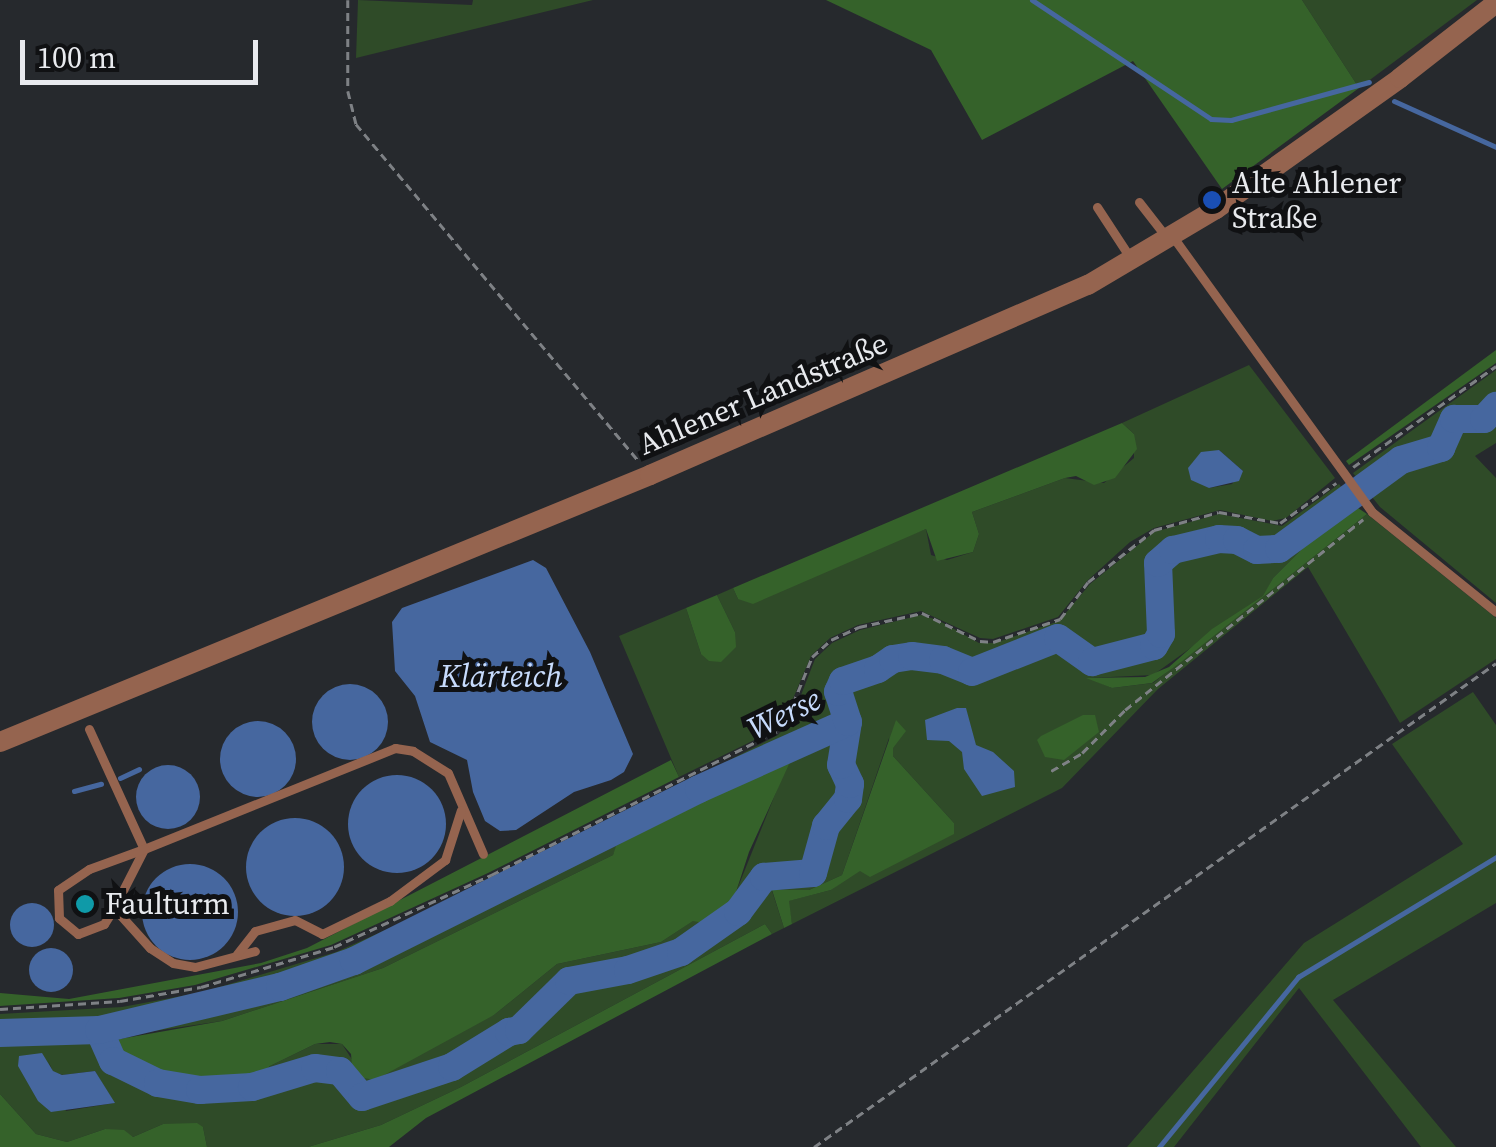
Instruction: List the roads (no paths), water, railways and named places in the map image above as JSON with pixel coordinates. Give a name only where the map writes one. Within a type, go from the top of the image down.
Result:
[{"type":"street","name":"Ahlener Landstraße","points":[[0,742],[650,474],[1016,318],[1132,262],[1317,139],[1496,4]]},
{"type":"lane","points":[[1140,202],[1370,508],[1496,612]]},
{"type":"lane","points":[[1097,207],[1132,262]]},
{"type":"lane","points":[[90,729],[144,849]]},
{"type":"lane","points":[[144,849],[104,924],[78,934],[59,918],[58,890],[89,868],[395,748],[413,750],[448,774],[483,854]]},
{"type":"lane","points":[[236,954],[255,930],[295,920],[322,934],[390,900],[444,860],[462,808]]},
{"type":"lane","points":[[114,908],[150,948],[173,963],[196,967],[255,951]]},
{"type":"water","points":[[1219,450],[1243,471],[1239,481],[1209,488],[1191,480],[1188,468],[1201,452]]},
{"type":"water","name":"Klärteich","points":[[533,560],[546,568],[590,652],[633,754],[624,772],[611,780],[574,792],[516,830],[500,831],[485,821],[473,792],[467,760],[430,742],[415,696],[395,671],[392,622],[402,608]]},
{"type":"water","points":[[350,684],[377,695],[388,722],[377,749],[350,760],[323,749],[312,722],[323,695]]},
{"type":"water","points":[[966,708],[976,745],[993,752],[1014,771],[1015,787],[982,796],[964,769],[962,752],[949,741],[927,740],[925,720]]},
{"type":"water","points":[[258,721],[285,732],[296,759],[285,786],[258,797],[231,786],[220,759],[231,732]]},
{"type":"water","points":[[168,765],[191,774],[200,797],[191,820],[168,829],[145,820],[136,797],[145,774]]},
{"type":"water","points":[[397,775],[416,779],[431,790],[442,805],[446,824],[442,843],[431,858],[416,869],[397,873],[378,869],[363,858],[352,843],[348,824],[352,805],[363,790],[378,779]]},
{"type":"water","points":[[295,818],[314,822],[330,832],[340,848],[344,867],[340,886],[330,902],[314,912],[295,916],[276,912],[260,902],[250,886],[246,867],[250,848],[260,832],[276,822]]},
{"type":"water","points":[[190,864],[208,868],[224,878],[234,894],[238,912],[234,930],[224,946],[208,956],[190,960],[172,956],[156,946],[146,930],[142,912],[146,894],[156,878],[172,868]]},
{"type":"water","points":[[32,903],[48,909],[54,925],[48,941],[32,947],[16,941],[10,925],[16,909]]},
{"type":"water","points":[[51,948],[67,954],[73,970],[67,986],[51,992],[35,986],[29,970],[35,954]]},
{"type":"water","points":[[42,1053],[53,1071],[62,1075],[95,1071],[115,1103],[51,1112],[38,1101],[18,1066],[19,1056]]},
{"type":"waterway","points":[[1032,0],[1211,119],[1231,120],[1369,82]]},
{"type":"waterway","points":[[1394,101],[1496,147]]},
{"type":"waterway","name":"Werse","points":[[0,1033],[99,1030],[280,987],[354,961],[699,789],[848,722],[838,692],[843,681],[878,669],[893,659],[912,656],[943,660],[972,672],[1058,638],[1092,662],[1154,646],[1161,634],[1158,563],[1173,550],[1219,539],[1237,540],[1257,550],[1279,549],[1401,460],[1441,448],[1454,419],[1484,419],[1496,406]]},
{"type":"waterway","points":[[99,1030],[113,1061],[158,1083],[200,1090],[252,1087],[315,1068],[340,1071],[362,1097],[452,1067],[509,1032],[519,1030],[569,981],[628,970],[681,952],[738,912],[764,877],[813,873],[826,826],[848,799],[850,784],[841,765],[848,722]]},
{"type":"waterway","points":[[120,778],[139,769]]},
{"type":"waterway","points":[[74,791],[101,784]]},
{"type":"waterway","points":[[1159,1147],[1298,977],[1496,857]]},
{"type":"place","name":"Alte Ahlener Straße","points":[[1212,200]]},
{"type":"place","name":"Faulturm","points":[[85,904]]}]
